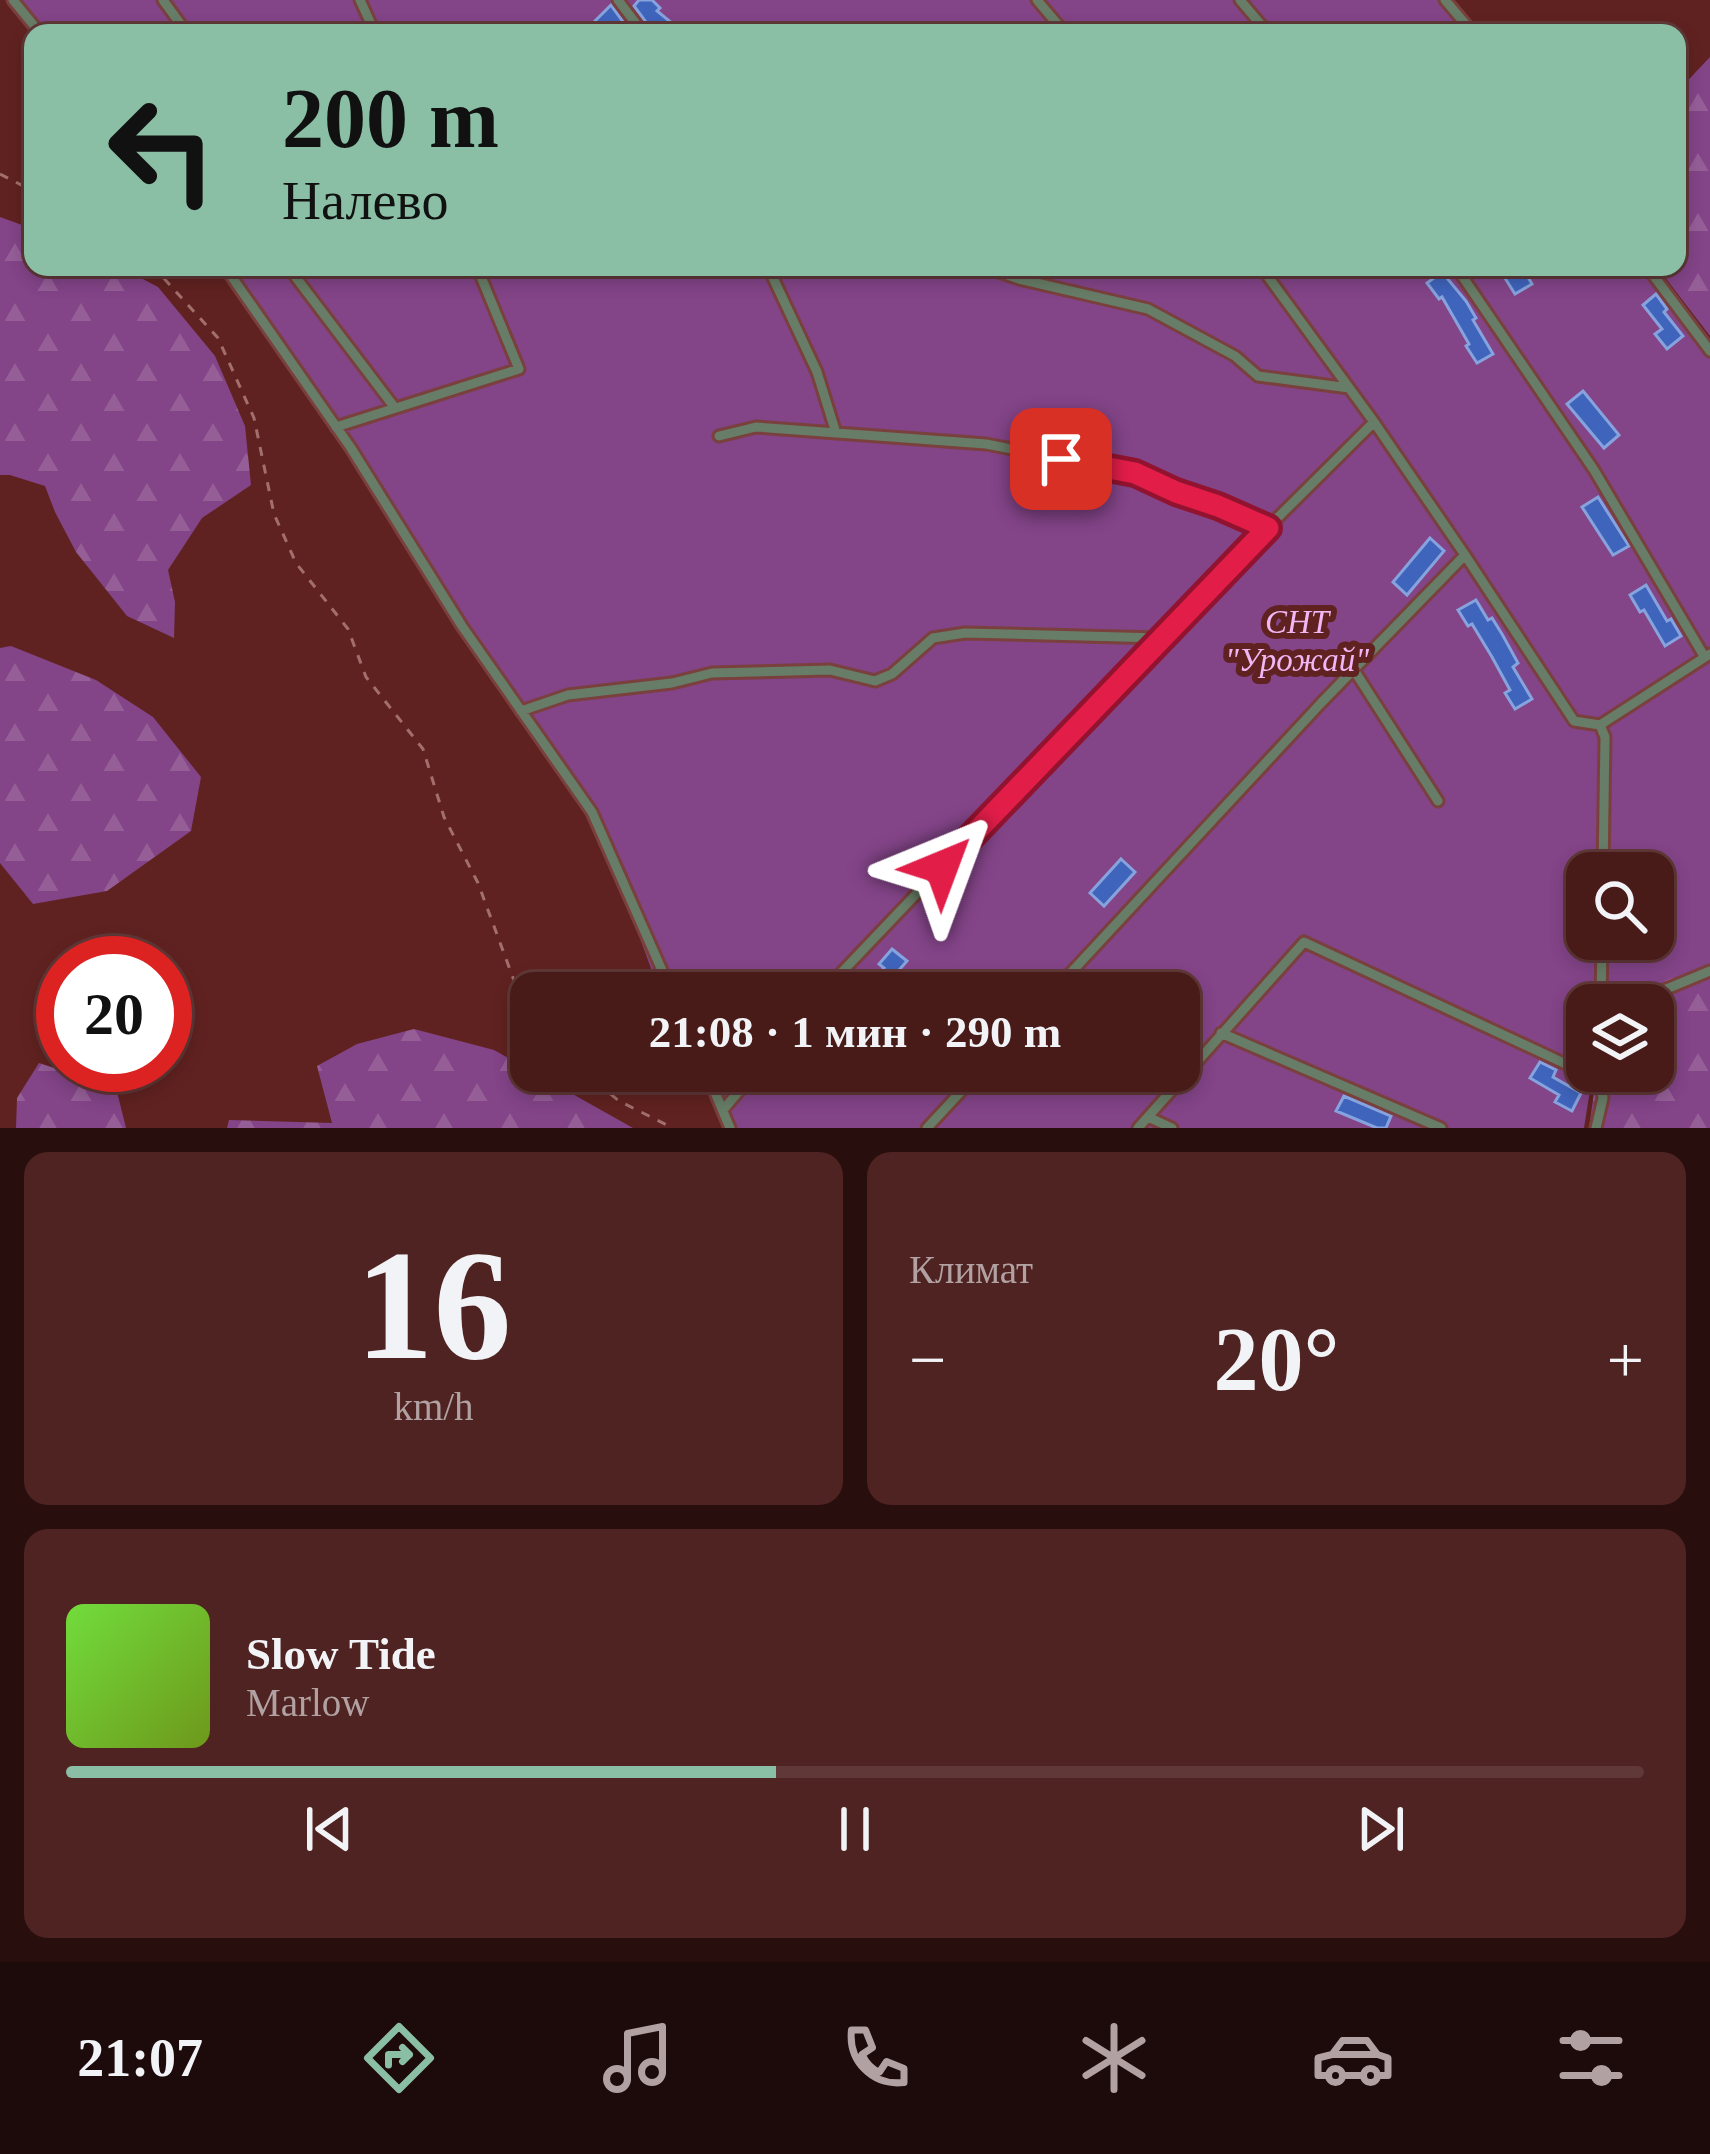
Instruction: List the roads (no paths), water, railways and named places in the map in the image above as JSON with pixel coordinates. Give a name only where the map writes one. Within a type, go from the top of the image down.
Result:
[{"type":"lane","points":[[13,0],[33,24]]},
{"type":"lane","points":[[618,0],[636,24]]},
{"type":"lane","points":[[1036,0],[1057,24]]},
{"type":"lane","points":[[1240,0],[1260,24]]},
{"type":"lane","points":[[1445,0],[1465,24]]},
{"type":"lane","points":[[231,276],[336,427],[461,626],[592,812],[663,972]]},
{"type":"lane","points":[[296,276],[395,408]]},
{"type":"lane","points":[[336,427],[519,368],[482,276]]},
{"type":"lane","points":[[772,276],[817,371],[836,434]]},
{"type":"lane","points":[[1008,276],[1148,310],[1234,356],[1258,376],[1349,388]]},
{"type":"lane","points":[[1268,276],[1466,555],[1574,721],[1600,725],[1707,655],[1594,470],[1462,276]]},
{"type":"lane","points":[[1654,276],[1710,351]]},
{"type":"lane","points":[[842,972],[1160,638],[1374,422]]},
{"type":"lane","points":[[719,436],[756,428],[986,445],[1135,473],[1268,528]]},
{"type":"lane","points":[[1072,972],[1466,555]]},
{"type":"lane","points":[[521,711],[568,695],[672,683],[712,673],[830,670],[875,681],[892,674],[934,638],[965,633],[1160,638]]},
{"type":"lane","points":[[1354,670],[1438,801]]},
{"type":"lane","points":[[1600,725],[1605,736],[1603,852]]},
{"type":"lane","points":[[1138,1128],[1304,942],[1566,1058]]},
{"type":"lane","points":[[1674,986],[1710,971]]},
{"type":"lane","points":[[1221,1034],[1441,1128]]},
{"type":"lane","points":[[715,1092],[730,1128]]},
{"type":"lane","points":[[723,1110],[738,1092]]},
{"type":"lane","points":[[927,1128],[960,1092]]},
{"type":"lane","points":[[1596,1128],[1602,1092]]},
{"type":"lane","points":[[1148,1117],[1172,1128]]},
{"type":"park label","name":"СНТ \"Урожай\"","points":[[1297,641]]}]
